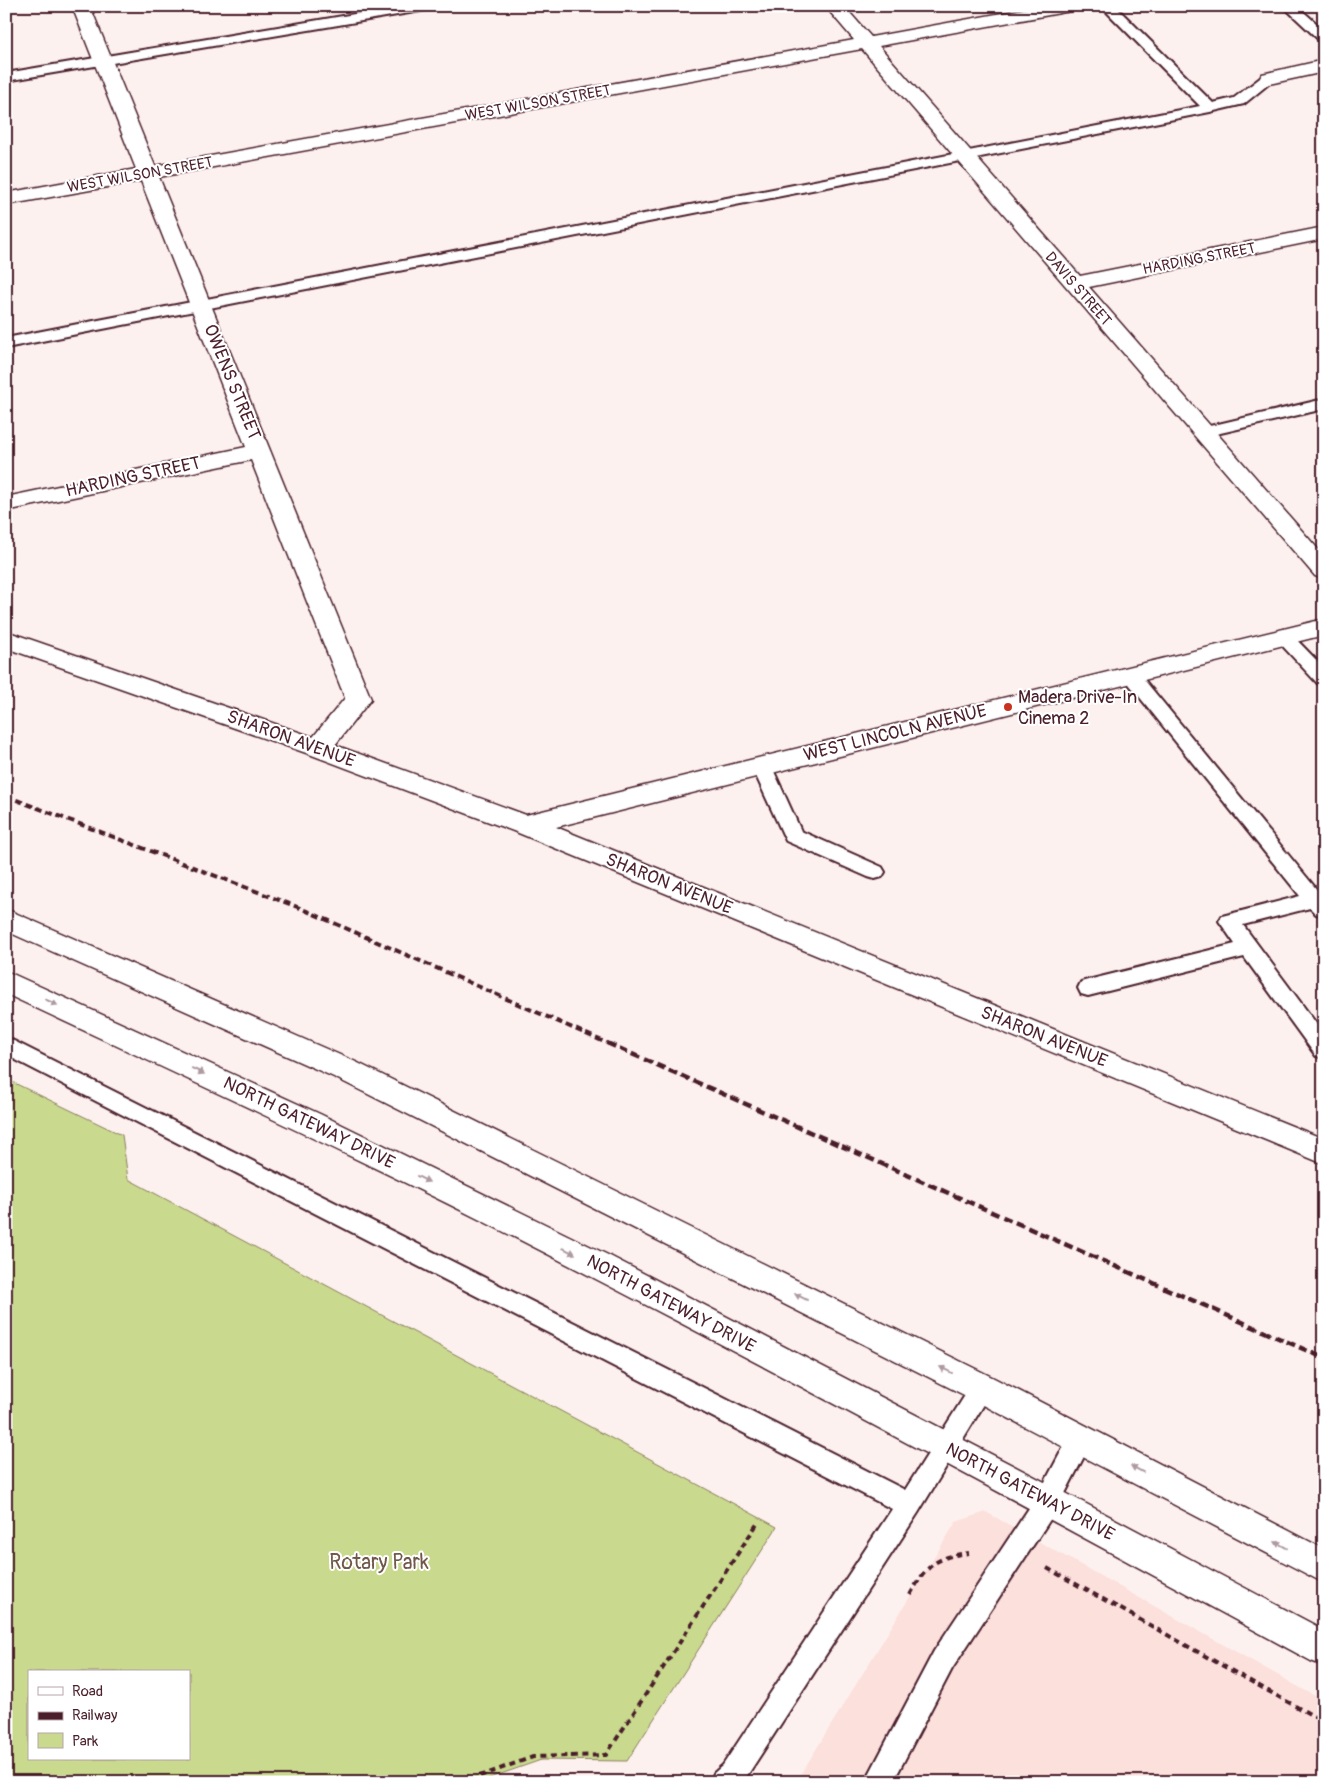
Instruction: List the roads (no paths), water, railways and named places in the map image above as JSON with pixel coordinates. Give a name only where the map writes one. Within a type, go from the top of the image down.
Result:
[{"type":"street","name":"OWENS STREET","points":[[82,6],[358,699],[318,748]]},
{"type":"street","name":"DAVIS STREET","points":[[834,6],[1324,571]]},
{"type":"street","name":"WEST WILSON STREET","points":[[6,199],[1071,6]]},
{"type":"street","points":[[1269,78],[1324,66]]},
{"type":"street","name":"HARDING STREET","points":[[1074,284],[1324,234]]},
{"type":"street","name":"HARDING STREET","points":[[6,504],[259,451]]},
{"type":"street","name":"WEST LINCOLN AVENUE","points":[[525,825],[1324,627]]},
{"type":"street","name":"SHARON AVENUE","points":[[6,639],[318,748],[525,825],[1324,1152]]},
{"type":"street","points":[[6,919],[346,1070],[982,1388],[1324,1568]]},
{"type":"street","name":"NORTH GATEWAY DRIVE","points":[[6,982],[309,1122],[599,1265],[1048,1500],[1324,1650]]},
{"type":"lane","points":[[6,78],[427,6]]},
{"type":"lane","points":[[1107,6],[1210,108]]},
{"type":"lane","points":[[1289,6],[1324,37]]},
{"type":"lane","points":[[6,343],[1210,108],[1238,101],[1269,78]]},
{"type":"lane","points":[[1202,432],[1324,404]]},
{"type":"lane","points":[[1284,637],[1324,680]]},
{"type":"lane","points":[[1131,675],[1321,902],[1229,921],[1324,1050]]},
{"type":"lane","points":[[762,767],[793,836],[875,872]]},
{"type":"lane","points":[[1088,988],[1249,948]]},
{"type":"lane","points":[[6,1046],[710,1402],[909,1505]]},
{"type":"lane","points":[[724,1782],[732,1774],[909,1505],[982,1388]]},
{"type":"lane","points":[[878,1782],[943,1660],[1048,1500],[1081,1439]]},
{"type":"railway","points":[[6,796],[300,908],[609,1044]]},
{"type":"railway","points":[[607,1043],[1324,1358]]},
{"type":"place","name":"Madera Drive-In Cinema 2","points":[[1008,707]]},
{"type":"park label","name":"Rotary Park","points":[[379,1562]]}]
